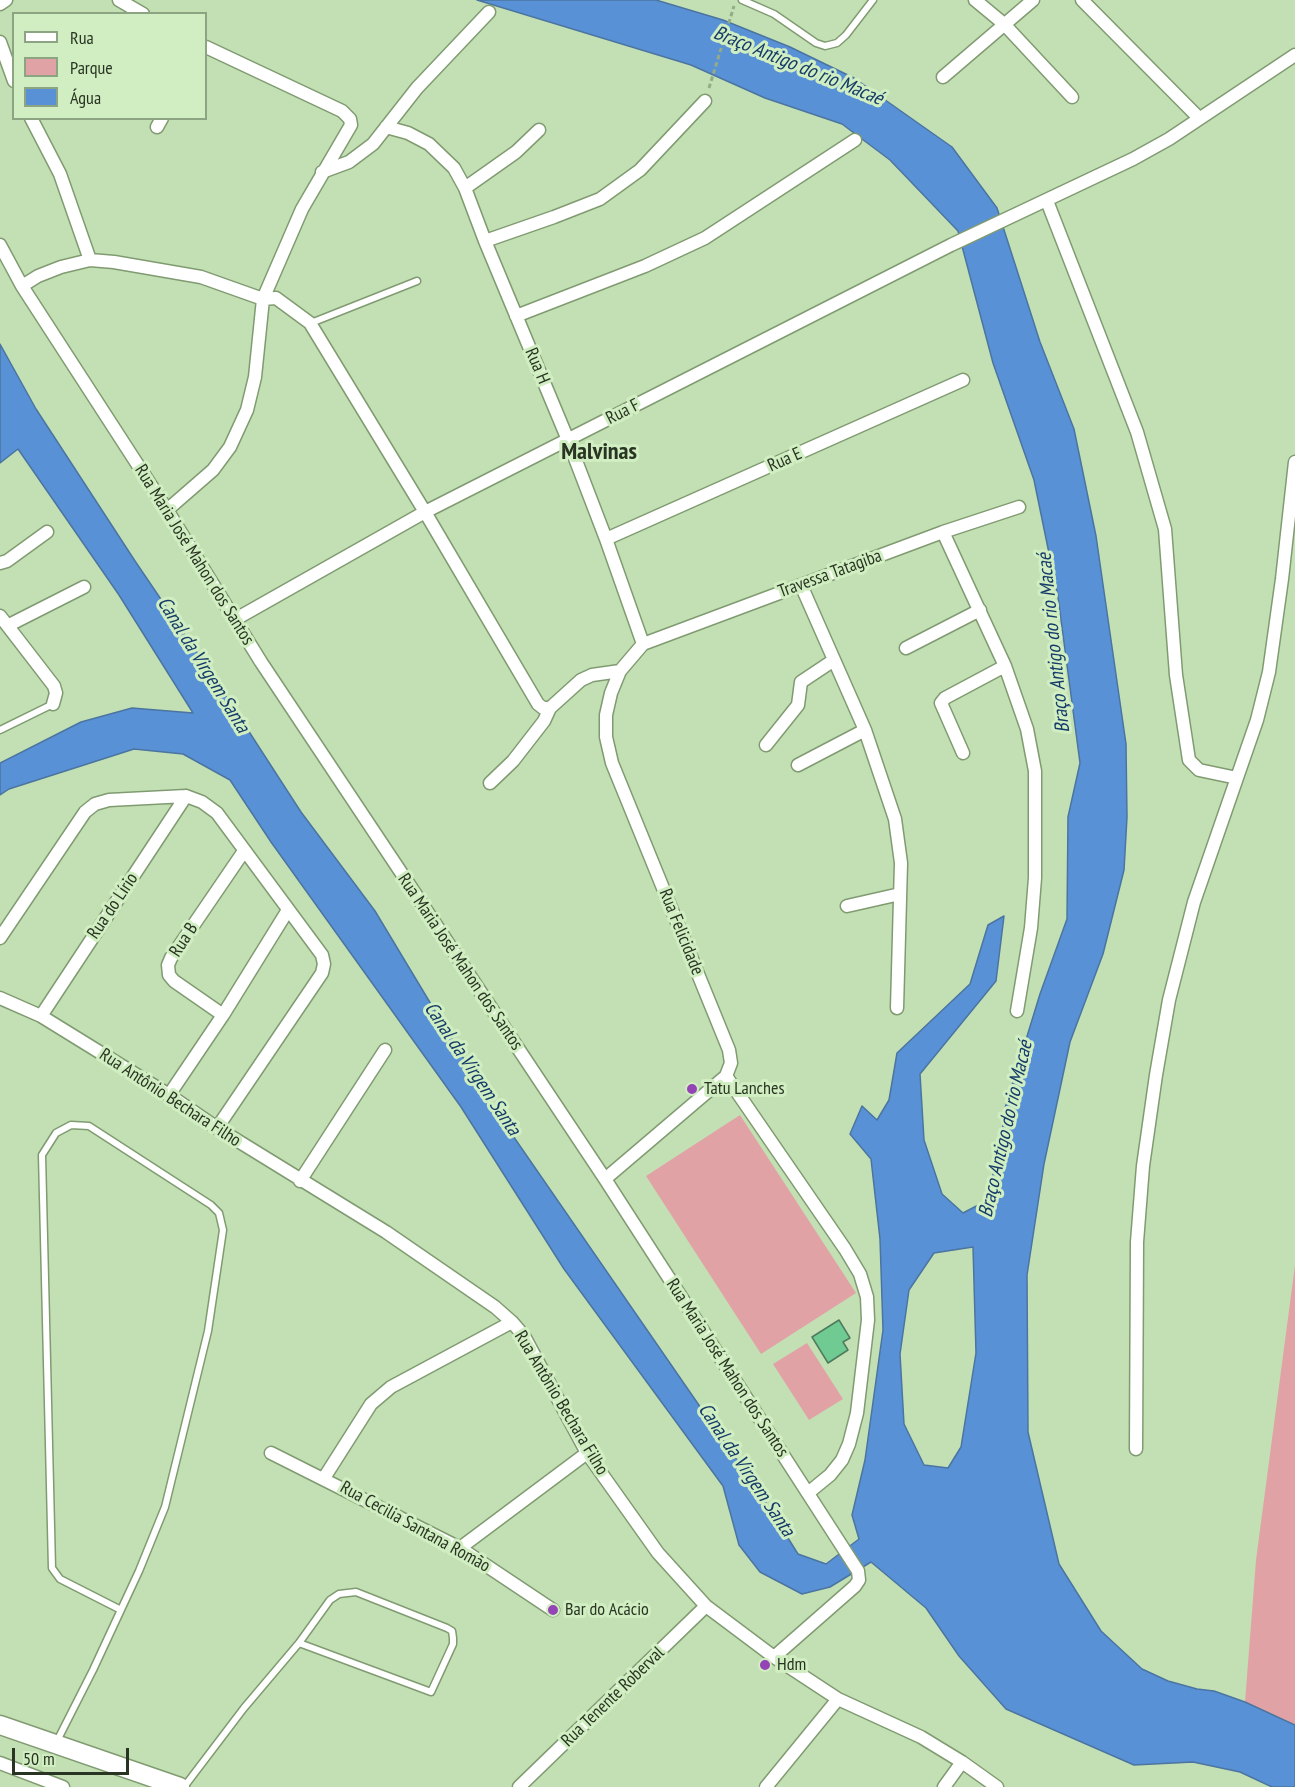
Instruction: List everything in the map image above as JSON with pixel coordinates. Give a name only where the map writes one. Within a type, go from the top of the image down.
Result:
[{"type":"main road","points":[[0,1725],[182,1787]]},
{"type":"street","points":[[0,4],[6,0]]},
{"type":"street","points":[[119,0],[140,12]]},
{"type":"street","points":[[975,0],[1004,24],[1072,97]]},
{"type":"street","points":[[943,77],[1033,0]]},
{"type":"street","points":[[1082,0],[1199,118]]},
{"type":"street","points":[[322,172],[349,162],[373,144],[417,88],[489,12]]},
{"type":"street","points":[[0,42],[12,75]]},
{"type":"street","points":[[167,510],[213,470],[230,447],[247,410],[255,377],[263,298],[297,219],[351,125],[350,119],[342,111],[207,48]]},
{"type":"street","name":"Rua F","points":[[234,620],[425,512],[951,245],[1047,201],[1169,140],[1295,55]]},
{"type":"street","points":[[485,241],[600,199],[640,170],[705,101]]},
{"type":"street","points":[[32,120],[60,174],[90,260]]},
{"type":"street","name":"Rua H","points":[[386,126],[408,132],[429,144],[454,168],[465,188],[568,440],[643,644]]},
{"type":"street","points":[[465,188],[516,152],[540,130]]},
{"type":"street","points":[[516,316],[645,266],[705,238],[855,140]]},
{"type":"street","points":[[1047,201],[1137,432],[1165,529],[1176,675],[1189,760],[1199,770],[1237,778]]},
{"type":"street","name":"Rua Maria José Mahon dos Santos","points":[[0,245],[22,285],[167,510],[234,620],[605,1179],[858,1571],[859,1580],[855,1586],[774,1657]]},
{"type":"street","points":[[22,285],[61,267],[90,260],[124,263],[201,277],[263,298],[276,298],[310,323],[538,704],[543,708],[550,708]]},
{"type":"street","name":"Rua E","points":[[606,539],[963,380]]},
{"type":"street","points":[[1136,1449],[1137,1242],[1143,1166],[1168,1000],[1194,902],[1257,720],[1269,672],[1295,462]]},
{"type":"street","name":"Travessa Tatagiba","points":[[643,644],[943,532],[1019,507]]},
{"type":"street","points":[[0,563],[7,561],[47,532]]},
{"type":"street","points":[[943,532],[1005,666],[1027,729],[1035,771],[1035,879],[1031,928],[1017,1011]]},
{"type":"street","points":[[801,585],[865,730],[895,819],[902,863],[897,1008]]},
{"type":"street","points":[[9,625],[84,587]]},
{"type":"street","points":[[906,648],[980,610]]},
{"type":"street","points":[[0,616],[54,686],[56,693],[52,704]]},
{"type":"street","name":"Rua Felicidade","points":[[643,644],[620,671],[611,693],[606,715],[606,737],[612,763],[729,1050],[731,1063],[726,1076]]},
{"type":"street","points":[[766,745],[798,705],[801,682],[834,660]]},
{"type":"street","points":[[963,753],[941,703],[945,698],[1005,666]]},
{"type":"street","points":[[490,783],[513,761],[544,721],[550,708],[581,680],[592,675],[620,671]]},
{"type":"street","points":[[798,765],[865,730]]},
{"type":"street","points":[[0,938],[85,812],[95,804],[109,800],[186,796],[202,802],[217,813],[322,955],[324,964],[322,973],[217,1128]]},
{"type":"street","name":"Rua do Lírio","points":[[41,1016],[186,796]]},
{"type":"street","name":"Rua B","points":[[223,1015],[174,981],[169,975],[168,965],[244,851]]},
{"type":"street","points":[[847,906],[900,894]]},
{"type":"street","points":[[169,1095],[223,1015],[288,910]]},
{"type":"street","name":"Rua Antônio Bechara Filho","points":[[0,998],[41,1016],[169,1095],[300,1181],[386,1232],[495,1307],[524,1336],[587,1453],[658,1553],[706,1606],[774,1657],[838,1699],[921,1737],[997,1787]]},
{"type":"street","points":[[300,1181],[385,1050]]},
{"type":"street","points":[[605,1179],[726,1076],[845,1249],[860,1274],[867,1297],[868,1320],[857,1413],[849,1444],[842,1460],[830,1475],[808,1493]]},
{"type":"street","points":[[324,1478],[371,1404],[391,1387],[512,1322]]},
{"type":"street","name":"Rua Cecilia Santana Romão","points":[[272,1453],[460,1548],[553,1610]]},
{"type":"street","points":[[460,1548],[587,1453]]},
{"type":"street","name":"Rua Tenente Roberval","points":[[519,1787],[706,1606]]},
{"type":"street","points":[[766,1787],[838,1699]]},
{"type":"street","points":[[944,1787],[962,1762]]},
{"type":"street","points":[[0,1763],[63,1787]]},
{"type":"lane","points":[[742,0],[774,14],[816,43],[825,46],[837,43],[846,35],[873,0]]},
{"type":"lane","points":[[310,323],[417,280]]},
{"type":"lane","points":[[0,730],[52,704]]},
{"type":"lane","points":[[56,1744],[121,1610],[139,1571],[165,1507],[208,1331],[223,1230],[219,1213],[212,1205],[89,1126],[71,1125],[56,1133],[42,1155],[52,1568],[60,1579],[121,1610]]},
{"type":"lane","points":[[182,1787],[330,1600],[339,1594],[356,1592],[447,1628],[452,1631],[453,1638],[453,1644],[431,1692],[299,1642]]},
{"type":"path","points":[[705,101],[736,0]]},
{"type":"green space","points":[[740,1115],[856,1293],[761,1354],[646,1176]]},
{"type":"green space","points":[[1295,1265],[1295,1725],[1245,1702],[1256,1560]]},
{"type":"green space","points":[[807,1343],[843,1399],[809,1420],[773,1364]]},
{"type":"water","points":[[477,0],[656,0],[723,20],[790,47],[854,78],[952,147],[997,208],[1040,342],[1074,429],[1096,536],[1126,744],[1127,817],[1124,870],[1103,954],[1070,1042],[1044,1164],[1027,1275],[1028,1432],[1059,1564],[1101,1631],[1142,1669],[1168,1681],[1214,1691],[1245,1702],[1295,1725],[1295,1787],[1272,1787],[1240,1772],[1193,1762],[1134,1765],[1006,1709],[959,1656],[926,1608],[871,1562],[830,1587],[802,1594],[760,1572],[739,1545],[723,1486],[564,1269],[461,1107],[271,842],[230,780],[183,754],[134,749],[9,789],[0,795],[0,763],[81,722],[132,708],[193,713],[119,595],[18,449],[0,463],[0,344],[36,409],[301,812],[375,911],[491,1104],[761,1495],[798,1554],[826,1564],[859,1539],[852,1515],[865,1460],[883,1330],[880,1239],[871,1159],[850,1134],[862,1106],[877,1120],[889,1100],[897,1053],[970,984],[988,925],[1004,916],[996,981],[920,1074],[924,1140],[942,1194],[963,1213],[986,1201],[1000,1148],[1005,1108],[1040,994],[1067,919],[1068,817],[1080,763],[1058,597],[1034,480],[993,363],[958,231],[890,160],[842,124],[765,98],[691,65]],"holes":[[[973,1247],[976,1353],[961,1447],[948,1468],[924,1465],[904,1424],[900,1354],[909,1290],[934,1253]]]},
{"type":"building","points":[[839,1320],[850,1338],[843,1342],[848,1350],[828,1363],[812,1337]]},
{"type":"place","name":"Tatu Lanches","points":[[692,1089]]},
{"type":"place","name":"Bar do Acácio","points":[[553,1610]]},
{"type":"place","name":"Hdm","points":[[765,1665]]},
{"type":"district","name":"Malvinas","points":[[599,452]]},
{"type":"water label","name":"Braço Antigo do rio Macaé","points":[[798,66]]},
{"type":"water label","name":"Braço Antigo do rio Macaé","points":[[1054,643]]},
{"type":"water label","name":"Canal da Virgem Santa","points":[[203,665]]},
{"type":"water label","name":"Canal da Virgem Santa","points":[[472,1069]]},
{"type":"water label","name":"Braço Antigo do rio Macaé","points":[[1006,1129]]},
{"type":"water label","name":"Canal da Virgem Santa","points":[[746,1470]]}]
